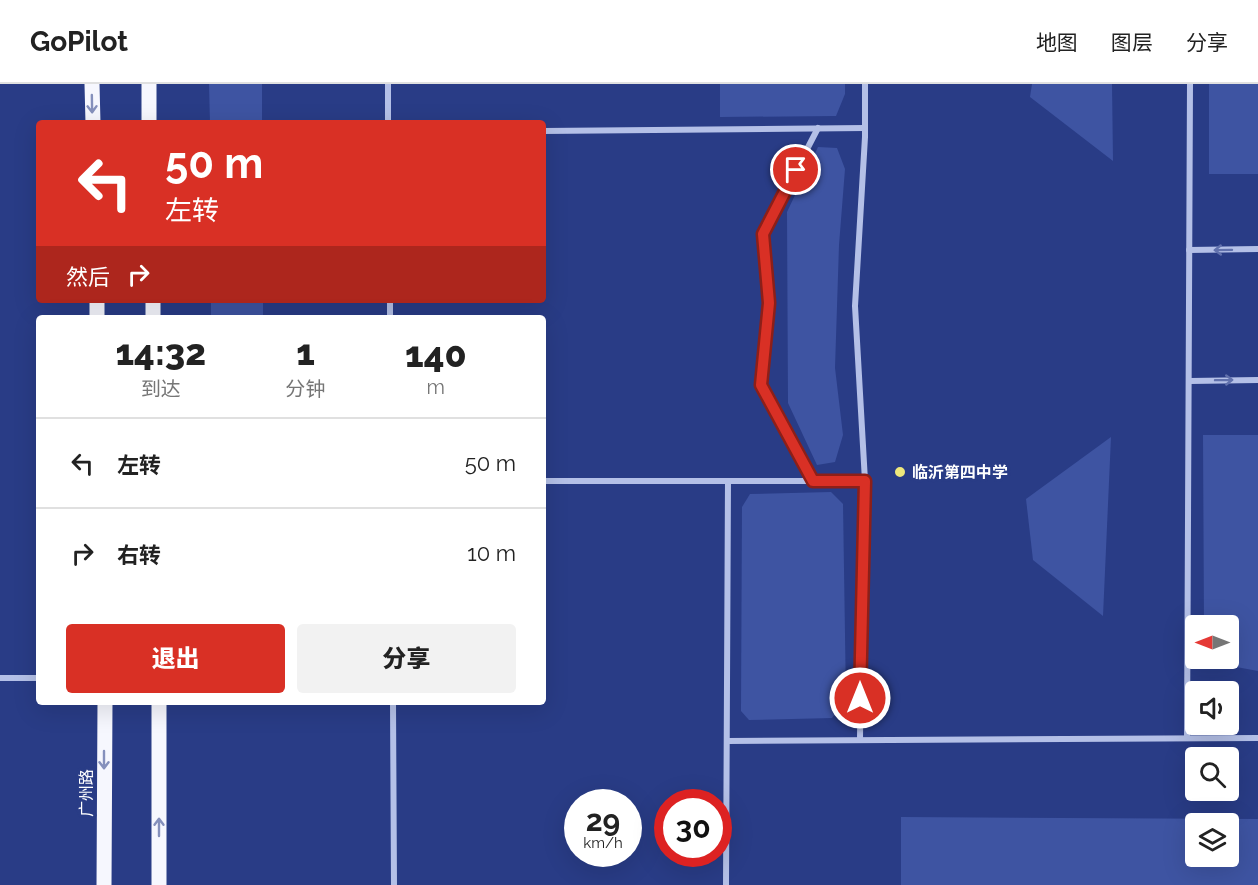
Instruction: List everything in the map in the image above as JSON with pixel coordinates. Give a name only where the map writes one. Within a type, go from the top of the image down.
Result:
[{"type":"main road","points":[[92,84],[93,120]]},
{"type":"main road","points":[[149,84],[149,120]]},
{"type":"main road","name":"广州路","points":[[104,885],[105,705]]},
{"type":"main road","points":[[159,705],[159,885]]},
{"type":"street","points":[[388,84],[388,120]]},
{"type":"street","points":[[860,739],[865,481],[855,306],[865,128],[865,84]]},
{"type":"street","points":[[1187,738],[1190,84]]},
{"type":"street","points":[[813,481],[761,385],[769,303],[763,234],[818,128]]},
{"type":"street","points":[[546,131],[865,128]]},
{"type":"street","points":[[1189,250],[1258,249]]},
{"type":"street","points":[[1190,381],[1258,380]]},
{"type":"street","points":[[546,481],[865,481]]},
{"type":"street","points":[[726,885],[728,481]]},
{"type":"street","points":[[0,678],[36,678]]},
{"type":"street","points":[[393,705],[394,885]]},
{"type":"street","points":[[727,741],[1258,738]]},
{"type":"shaded area","points":[[209,84],[262,84],[262,120],[210,120]]},
{"type":"shaded area","points":[[720,84],[845,84],[845,94],[836,116],[720,117]]},
{"type":"shaded area","points":[[1032,84],[1112,84],[1113,161],[1030,97]]},
{"type":"shaded area","points":[[1209,84],[1258,84],[1258,174],[1209,174]]},
{"type":"shaded area","points":[[818,147],[837,148],[845,169],[839,245],[835,368],[843,435],[835,462],[817,465],[788,403],[787,212]]},
{"type":"shaded area","points":[[211,303],[263,303],[263,315],[211,315]]},
{"type":"shaded area","points":[[1203,435],[1258,435],[1258,671],[1239,667],[1239,615],[1204,615]]},
{"type":"shaded area","points":[[1111,437],[1103,616],[1033,560],[1026,499]]},
{"type":"shaded area","points":[[831,492],[843,504],[846,700],[832,718],[749,720],[741,711],[742,507],[750,494]]},
{"type":"shaded area","points":[[901,817],[1185,819],[1185,867],[1239,867],[1239,819],[1258,819],[1258,885],[901,885]]},
{"type":"place","name":"临沂第四中学","points":[[900,472]]},
{"type":"route","points":[[796,170],[763,234],[769,303],[761,385],[813,481],[865,481],[860,698]]}]
